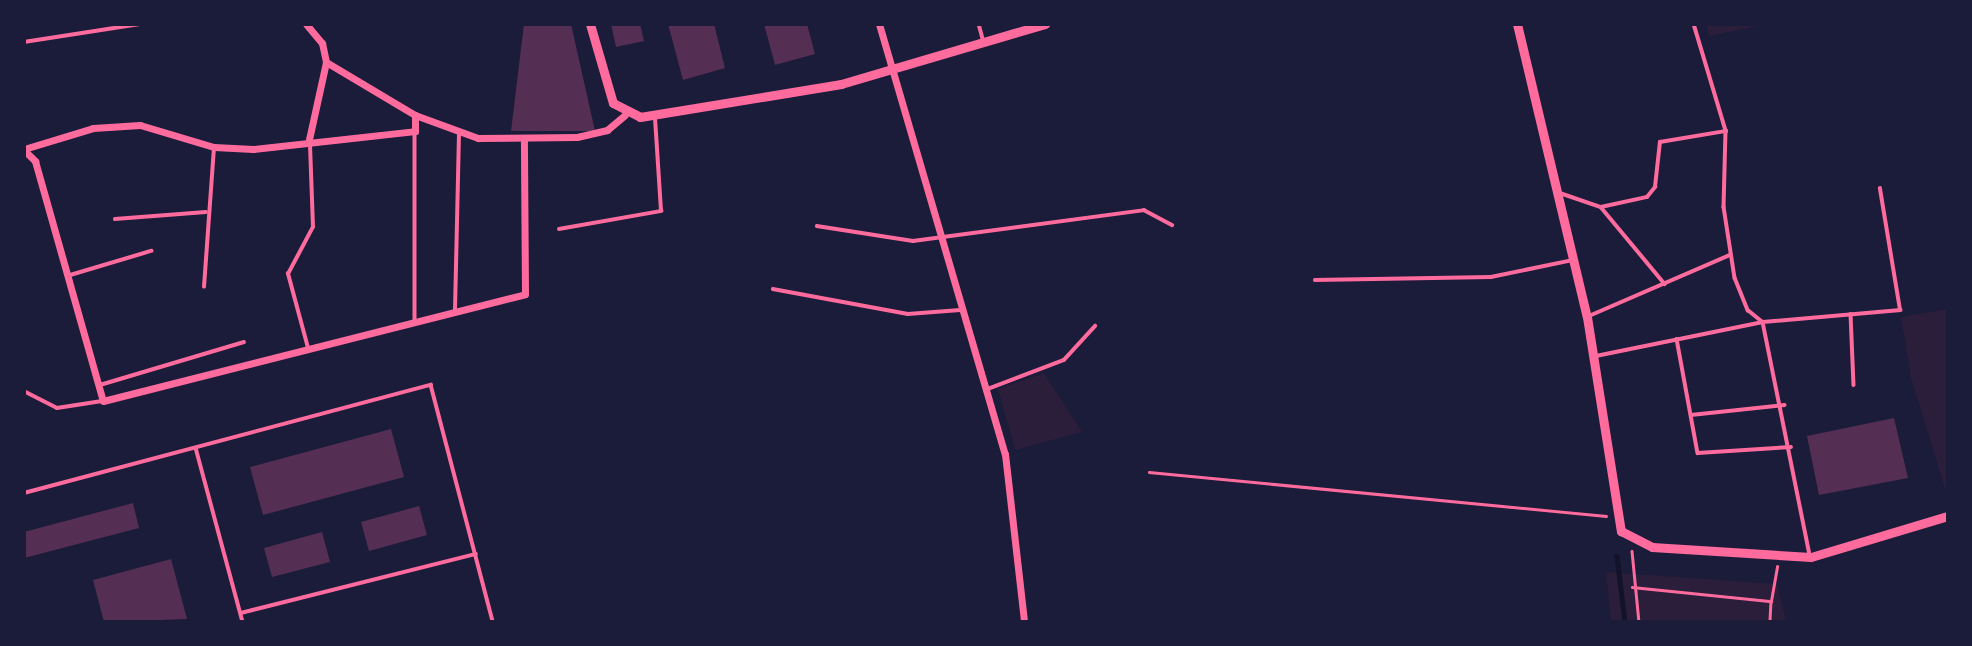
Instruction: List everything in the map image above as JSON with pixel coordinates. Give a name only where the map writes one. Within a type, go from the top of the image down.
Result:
[{"type":"street","points":[[306,24],[323,43],[326,62],[309,139]]},
{"type":"street","points":[[590,24],[613,103],[625,115]]},
{"type":"street","points":[[879,24],[960,310],[988,389],[1009,478],[1024,621]]},
{"type":"street","points":[[326,62],[415,115],[478,138],[524,140],[607,130],[625,115],[654,115],[894,71],[1045,24]]},
{"type":"street","points":[[1517,24],[1560,193],[1587,317],[1615,517],[1634,541],[1811,557],[1948,516]]},
{"type":"street","points":[[415,115],[415,131],[309,139],[253,149],[214,147],[140,125],[93,128],[24,150],[35,161],[65,277],[103,401],[525,294],[524,140]]},
{"type":"lane","points":[[24,42],[140,24]]},
{"type":"lane","points":[[979,24],[984,43]]},
{"type":"lane","points":[[1694,24],[1726,131],[1724,207],[1731,254],[1748,310],[1763,322],[1784,405],[1811,557]]},
{"type":"lane","points":[[559,229],[661,211],[654,115]]},
{"type":"lane","points":[[454,312],[459,129]]},
{"type":"lane","points":[[415,131],[415,322]]},
{"type":"lane","points":[[1560,193],[1601,207],[1647,197],[1656,187],[1660,142],[1726,131]]},
{"type":"lane","points":[[308,349],[288,274],[313,228],[309,139]]},
{"type":"lane","points":[[204,287],[206,212],[214,147]]},
{"type":"lane","points":[[1594,356],[1763,322],[1900,310],[1880,189]]},
{"type":"lane","points":[[1601,207],[1665,284]]},
{"type":"lane","points":[[817,226],[914,241],[1144,210],[1172,225]]},
{"type":"lane","points":[[116,219],[206,212]]},
{"type":"lane","points":[[65,277],[152,251]]},
{"type":"lane","points":[[1587,317],[1731,254]]},
{"type":"lane","points":[[1315,280],[1491,277],[1575,259]]},
{"type":"lane","points":[[773,289],[908,314],[960,310]]},
{"type":"lane","points":[[1851,314],[1854,385]]},
{"type":"lane","points":[[988,389],[1064,360],[1095,326]]},
{"type":"lane","points":[[1677,339],[1698,453],[1791,447]]},
{"type":"lane","points":[[98,386],[244,342]]},
{"type":"lane","points":[[24,493],[431,385],[494,621]]},
{"type":"lane","points":[[24,391],[57,408],[103,401]]},
{"type":"lane","points":[[1691,415],[1784,405]]},
{"type":"lane","points":[[196,448],[243,621]]},
{"type":"lane","points":[[241,613],[475,554]]},
{"type":"path","points":[[1149,472],[1615,517]]},
{"type":"path","points":[[1634,541],[1632,587],[1639,621]]},
{"type":"path","points":[[1770,621],[1774,571],[1784,556]]},
{"type":"path","points":[[1632,587],[1771,601]]},
{"type":"shaded area","points":[[1706,24],[1764,24],[1764,25],[1709,36]]},
{"type":"shaded area","points":[[1948,309],[1947,495],[1911,378],[1901,317]]},
{"type":"shaded area","points":[[1044,373],[1082,432],[1015,450],[998,389]]},
{"type":"shaded area","points":[[1606,572],[1777,584],[1786,621],[1611,621]]},
{"type":"building","points":[[524,24],[571,24],[595,131],[511,131]]},
{"type":"building","points":[[611,24],[640,24],[644,41],[616,47]]},
{"type":"building","points":[[668,24],[714,24],[725,68],[683,80]]},
{"type":"building","points":[[764,24],[807,24],[815,54],[775,65]]},
{"type":"building","points":[[1894,418],[1908,478],[1819,495],[1807,436]]},
{"type":"building","points":[[391,429],[404,477],[263,515],[250,467]]},
{"type":"building","points":[[133,503],[139,528],[24,558],[24,532]]},
{"type":"building","points":[[419,506],[427,535],[369,551],[361,522]]},
{"type":"building","points":[[322,532],[330,562],[272,577],[264,548]]},
{"type":"building","points":[[171,559],[187,619],[104,622],[93,580]]},
{"type":"waterway","points":[[1617,556],[1625,622]]}]
